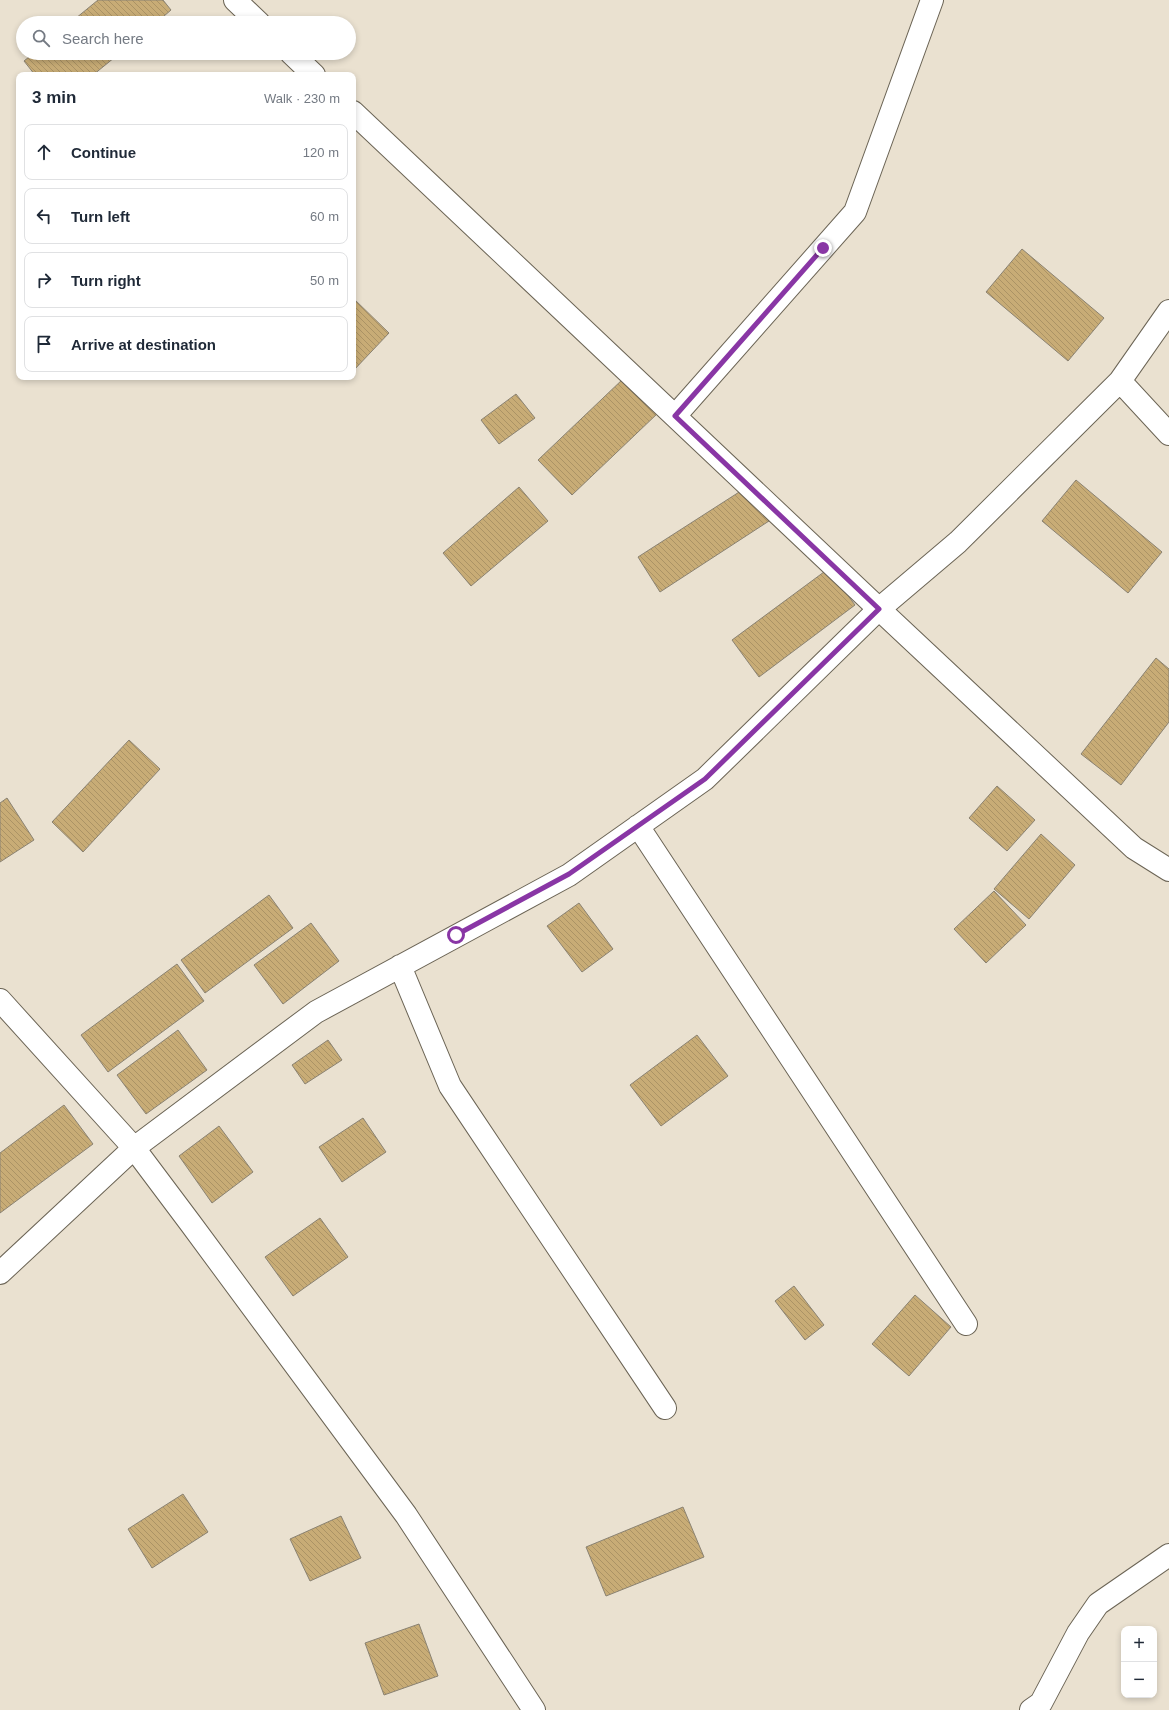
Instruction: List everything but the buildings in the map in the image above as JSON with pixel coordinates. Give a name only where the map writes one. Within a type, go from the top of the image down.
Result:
[{"type":"street","points":[[235,0],[252,16]]},
{"type":"street","points":[[675,416],[855,212],[932,0]]},
{"type":"street","points":[[298,60],[311,72]]},
{"type":"street","points":[[356,115],[1134,848],[1169,870]]},
{"type":"street","points":[[0,1273],[134,1148],[316,1012],[569,874],[705,779],[879,609],[958,542],[1120,381],[1169,311]]},
{"type":"street","points":[[1120,381],[1169,434]]},
{"type":"street","points":[[638,826],[966,1324]]},
{"type":"street","points":[[400,966],[450,1086],[665,1408]]},
{"type":"street","points":[[0,1000],[134,1148],[192,1224],[406,1515],[534,1710]]},
{"type":"street","points":[[1031,1710],[1041,1703],[1078,1633],[1098,1604],[1169,1555]]},
{"type":"route","points":[[456,935],[569,874],[705,779],[879,609],[675,416],[823,248]]}]
